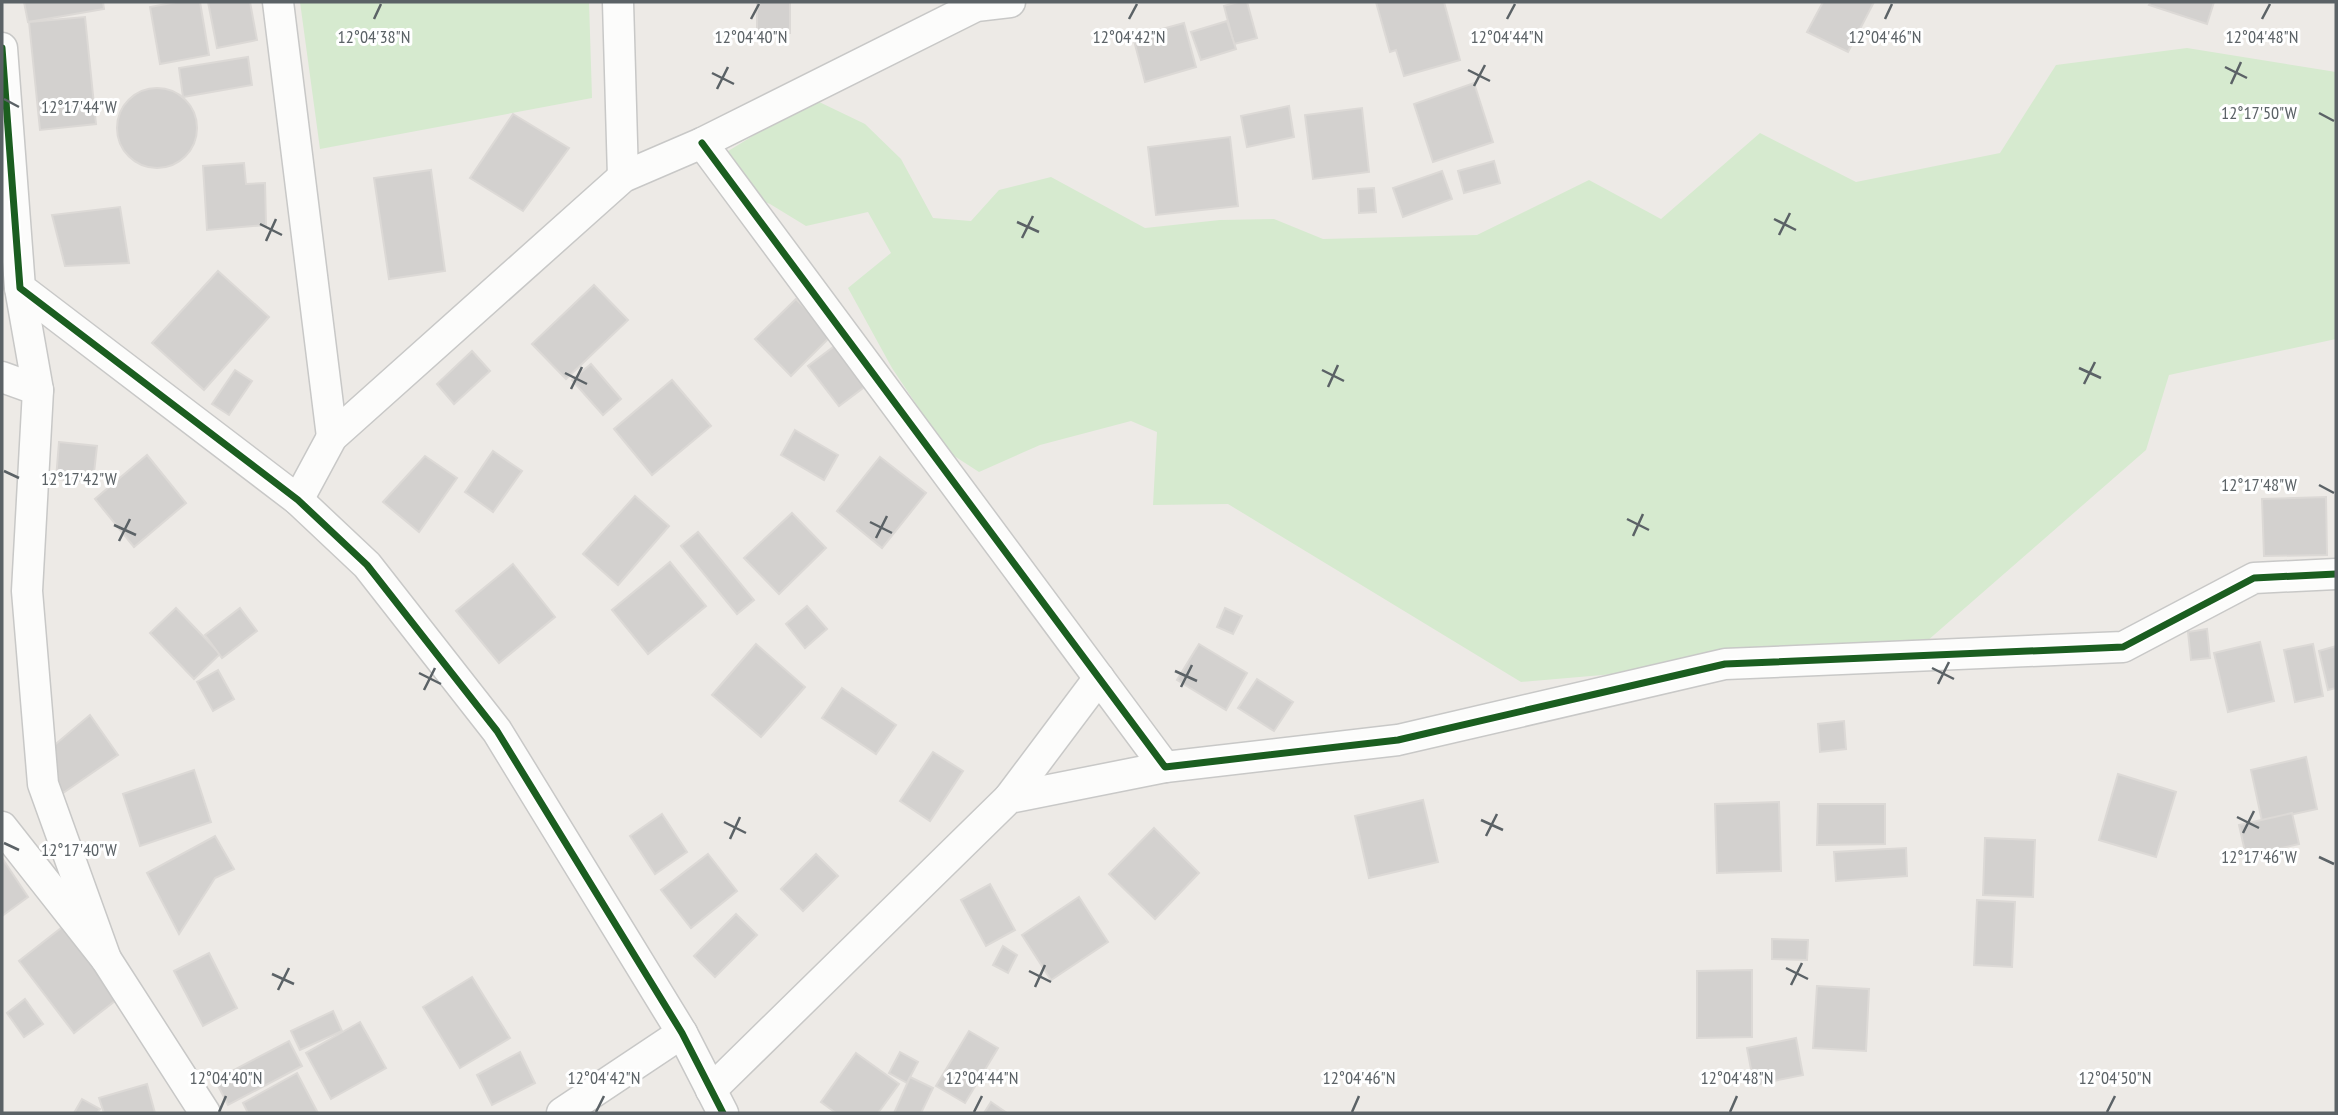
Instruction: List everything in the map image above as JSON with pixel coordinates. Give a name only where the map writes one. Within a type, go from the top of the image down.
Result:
[{"type":"street","points":[[278,2],[332,437]]},
{"type":"street","points":[[618,2],[623,177]]},
{"type":"street","points":[[298,500],[332,437],[623,177],[702,143],[977,4],[1010,2]]},
{"type":"street","points":[[2,48],[5,118],[20,288],[38,390],[27,591],[43,784],[106,959]]},
{"type":"street","points":[[702,143],[1165,767]]},
{"type":"street","points":[[20,288],[298,500],[367,565],[498,731],[682,1033],[717,1101],[1009,798],[1099,678]]},
{"type":"street","points":[[2,377],[38,390]]},
{"type":"street","points":[[1009,798],[1165,767],[1398,740],[1725,664],[2123,647],[2254,578],[2336,574]]},
{"type":"street","points":[[2,827],[106,959],[205,1113]]},
{"type":"street","points":[[562,1113],[682,1033]]},
{"type":"green space","points":[[300,2],[589,2],[592,98],[320,149]]},
{"type":"green space","points":[[2187,48],[2336,72],[2336,339],[2169,375],[2146,450],[1919,648],[1521,682],[1228,504],[1153,505],[1157,432],[1131,421],[1040,445],[979,472],[948,452],[892,368],[848,288],[891,253],[868,212],[806,226],[770,204],[738,191],[725,153],[813,99],[865,124],[901,159],[933,218],[971,221],[999,190],[1051,177],[1145,228],[1220,220],[1274,219],[1323,239],[1477,235],[1589,180],[1661,219],[1760,133],[1856,182],[2000,153],[2056,65]]},
{"type":"building","points":[[24,2],[103,2],[104,9],[28,22]]},
{"type":"building","points":[[177,2],[200,2],[209,55],[160,64],[150,7]]},
{"type":"building","points":[[208,2],[250,2],[257,40],[217,48]]},
{"type":"building","points":[[757,2],[790,2],[790,33],[757,33]]},
{"type":"building","points":[[1247,2],[1257,38],[1234,44],[1224,6]]},
{"type":"building","points":[[1376,2],[1444,2],[1460,60],[1404,76],[1396,50],[1390,52]]},
{"type":"building","points":[[1823,2],[1874,2],[1848,52],[1807,32]]},
{"type":"building","points":[[2151,2],[2214,2],[2207,24],[2149,5]]},
{"type":"building","points":[[85,17],[96,124],[40,130],[29,22]]},
{"type":"building","points":[[1227,21],[1236,49],[1201,60],[1191,32]]},
{"type":"building","points":[[1184,23],[1196,67],[1145,82],[1133,37]]},
{"type":"building","points":[[248,57],[252,85],[183,97],[179,68]]},
{"type":"building","points":[[1474,83],[1493,142],[1433,162],[1414,104]]},
{"type":"building","points":[[149,88],[165,88],[186,99],[197,120],[197,136],[186,157],[165,168],[149,168],[135,162],[123,150],[117,136],[117,120],[123,106],[135,94]]},
{"type":"building","points":[[1289,106],[1294,137],[1247,147],[1241,116]]},
{"type":"building","points":[[1362,108],[1369,172],[1313,179],[1305,115]]},
{"type":"building","points":[[513,114],[569,148],[523,211],[470,178]]},
{"type":"building","points":[[1230,137],[1238,206],[1156,215],[1148,147]]},
{"type":"building","points":[[1494,161],[1500,183],[1464,193],[1458,171]]},
{"type":"building","points":[[244,163],[246,184],[265,183],[266,225],[207,230],[203,166]]},
{"type":"building","points":[[431,170],[445,271],[389,279],[374,178]]},
{"type":"building","points":[[1442,171],[1452,199],[1403,217],[1393,188]]},
{"type":"building","points":[[1374,188],[1376,212],[1359,213],[1358,189]]},
{"type":"building","points":[[120,207],[129,263],[65,266],[52,215]]},
{"type":"building","points":[[218,271],[269,317],[204,390],[152,343]]},
{"type":"building","points":[[594,285],[628,320],[566,379],[532,344]]},
{"type":"building","points":[[796,299],[832,335],[791,376],[755,339]]},
{"type":"building","points":[[840,342],[871,382],[839,406],[808,366]]},
{"type":"building","points":[[472,351],[490,371],[454,404],[437,384]]},
{"type":"building","points":[[591,364],[621,399],[603,415],[572,380]]},
{"type":"building","points":[[235,370],[252,381],[229,415],[212,404]]},
{"type":"building","points":[[672,380],[711,426],[652,475],[614,429]]},
{"type":"building","points":[[795,430],[838,455],[824,480],[781,455]]},
{"type":"building","points":[[59,442],[97,446],[93,482],[56,479]]},
{"type":"building","points":[[493,451],[522,471],[493,512],[465,492]]},
{"type":"building","points":[[147,455],[186,503],[134,547],[95,499]]},
{"type":"building","points":[[425,456],[457,478],[419,532],[383,502]]},
{"type":"building","points":[[880,457],[926,493],[882,548],[837,511]]},
{"type":"building","points":[[635,496],[669,526],[618,585],[583,554]]},
{"type":"building","points":[[2326,497],[2327,555],[2264,556],[2262,499]]},
{"type":"building","points":[[792,513],[826,548],[779,594],[744,558]]},
{"type":"building","points":[[698,532],[754,600],[737,614],[681,546]]},
{"type":"building","points":[[670,562],[706,606],[648,654],[612,610]]},
{"type":"building","points":[[513,564],[555,617],[499,663],[456,611]]},
{"type":"building","points":[[807,606],[827,629],[805,648],[786,624]]},
{"type":"building","points":[[176,608],[220,654],[194,679],[150,633]]},
{"type":"building","points":[[240,608],[257,631],[222,658],[205,635]]},
{"type":"building","points":[[1225,608],[1242,616],[1233,634],[1217,627]]},
{"type":"building","points":[[2207,629],[2210,658],[2191,660],[2188,632]]},
{"type":"building","points":[[2260,642],[2274,701],[2228,712],[2214,653]]},
{"type":"building","points":[[756,644],[805,687],[761,737],[712,695]]},
{"type":"building","points":[[1199,644],[1247,673],[1226,710],[1177,680]]},
{"type":"building","points":[[2313,644],[2323,696],[2295,702],[2284,650]]},
{"type":"building","points":[[2336,646],[2336,688],[2328,690],[2319,651]]},
{"type":"building","points":[[218,670],[234,699],[213,711],[197,682]]},
{"type":"building","points":[[1257,679],[1293,702],[1274,731],[1238,708]]},
{"type":"building","points":[[842,688],[896,725],[876,754],[822,718]]},
{"type":"building","points":[[90,715],[118,755],[63,793],[44,754]]},
{"type":"building","points":[[1844,721],[1846,749],[1820,752],[1818,724]]},
{"type":"building","points":[[933,752],[963,771],[930,821],[900,801]]},
{"type":"building","points":[[2306,757],[2317,809],[2262,821],[2251,770]]},
{"type":"building","points":[[194,770],[211,822],[140,846],[123,794]]},
{"type":"building","points":[[2118,774],[2176,792],[2156,857],[2099,840]]},
{"type":"building","points":[[1423,800],[1438,862],[1369,878],[1355,816]]},
{"type":"building","points":[[1779,802],[1781,871],[1717,873],[1715,804]]},
{"type":"building","points":[[1818,804],[1885,804],[1885,844],[1817,845]]},
{"type":"building","points":[[2292,813],[2299,844],[2246,856],[2239,825]]},
{"type":"building","points":[[662,814],[687,852],[655,874],[630,836]]},
{"type":"building","points":[[1154,828],[1199,873],[1155,919],[1109,874]]},
{"type":"building","points":[[215,836],[234,869],[215,878],[179,934],[147,873]]},
{"type":"building","points":[[1985,838],[2035,840],[2033,897],[1983,895]]},
{"type":"building","points":[[1906,848],[1907,876],[1836,881],[1834,852]]},
{"type":"building","points":[[708,854],[737,891],[691,928],[661,890]]},
{"type":"building","points":[[816,854],[838,876],[803,911],[781,889]]},
{"type":"building","points":[[2,858],[28,897],[2,916]]},
{"type":"building","points":[[990,884],[1015,930],[986,946],[961,900]]},
{"type":"building","points":[[1079,897],[1108,942],[1051,980],[1022,935]]},
{"type":"building","points":[[1977,900],[2015,902],[2012,967],[1974,965]]},
{"type":"building","points":[[736,914],[757,935],[715,977],[694,956]]},
{"type":"building","points":[[65,925],[120,997],[74,1033],[19,961]]},
{"type":"building","points":[[1772,939],[1808,940],[1807,960],[1772,959]]},
{"type":"building","points":[[1003,946],[1017,955],[1008,973],[993,965]]},
{"type":"building","points":[[209,953],[237,1008],[203,1026],[174,971]]},
{"type":"building","points":[[1752,970],[1752,1037],[1697,1038],[1697,971]]},
{"type":"building","points":[[472,977],[510,1038],[460,1068],[423,1007]]},
{"type":"building","points":[[1817,986],[1869,989],[1866,1051],[1813,1048]]},
{"type":"building","points":[[25,999],[43,1024],[24,1037],[7,1013]]},
{"type":"building","points":[[333,1011],[342,1031],[300,1050],[291,1031]]},
{"type":"building","points":[[360,1022],[386,1068],[331,1099],[306,1053]]},
{"type":"building","points":[[969,1031],[998,1048],[965,1103],[936,1086]]},
{"type":"building","points":[[1796,1038],[1803,1075],[1754,1085],[1747,1048]]},
{"type":"building","points":[[289,1041],[302,1066],[228,1105],[215,1080]]},
{"type":"building","points":[[520,1052],[535,1083],[492,1105],[477,1075]]},
{"type":"building","points":[[900,1052],[918,1062],[907,1083],[889,1073]]},
{"type":"building","points":[[856,1053],[899,1084],[878,1113],[836,1113],[821,1102]]},
{"type":"building","points":[[297,1073],[318,1113],[248,1113],[243,1103]]},
{"type":"building","points":[[910,1077],[933,1088],[921,1113],[894,1113]]},
{"type":"building","points":[[147,1084],[155,1113],[104,1113],[99,1098]]},
{"type":"building","points":[[82,1099],[100,1109],[97,1113],[74,1113]]},
{"type":"building","points":[[991,1102],[1007,1113],[984,1113]]},
{"type":"cycle path","points":[[2,48],[20,288],[298,500],[367,565],[497,731],[682,1033],[723,1113]]},
{"type":"cycle path","points":[[702,143],[1165,767],[1398,740],[1725,664],[2123,647],[2254,578],[2336,574]]}]
